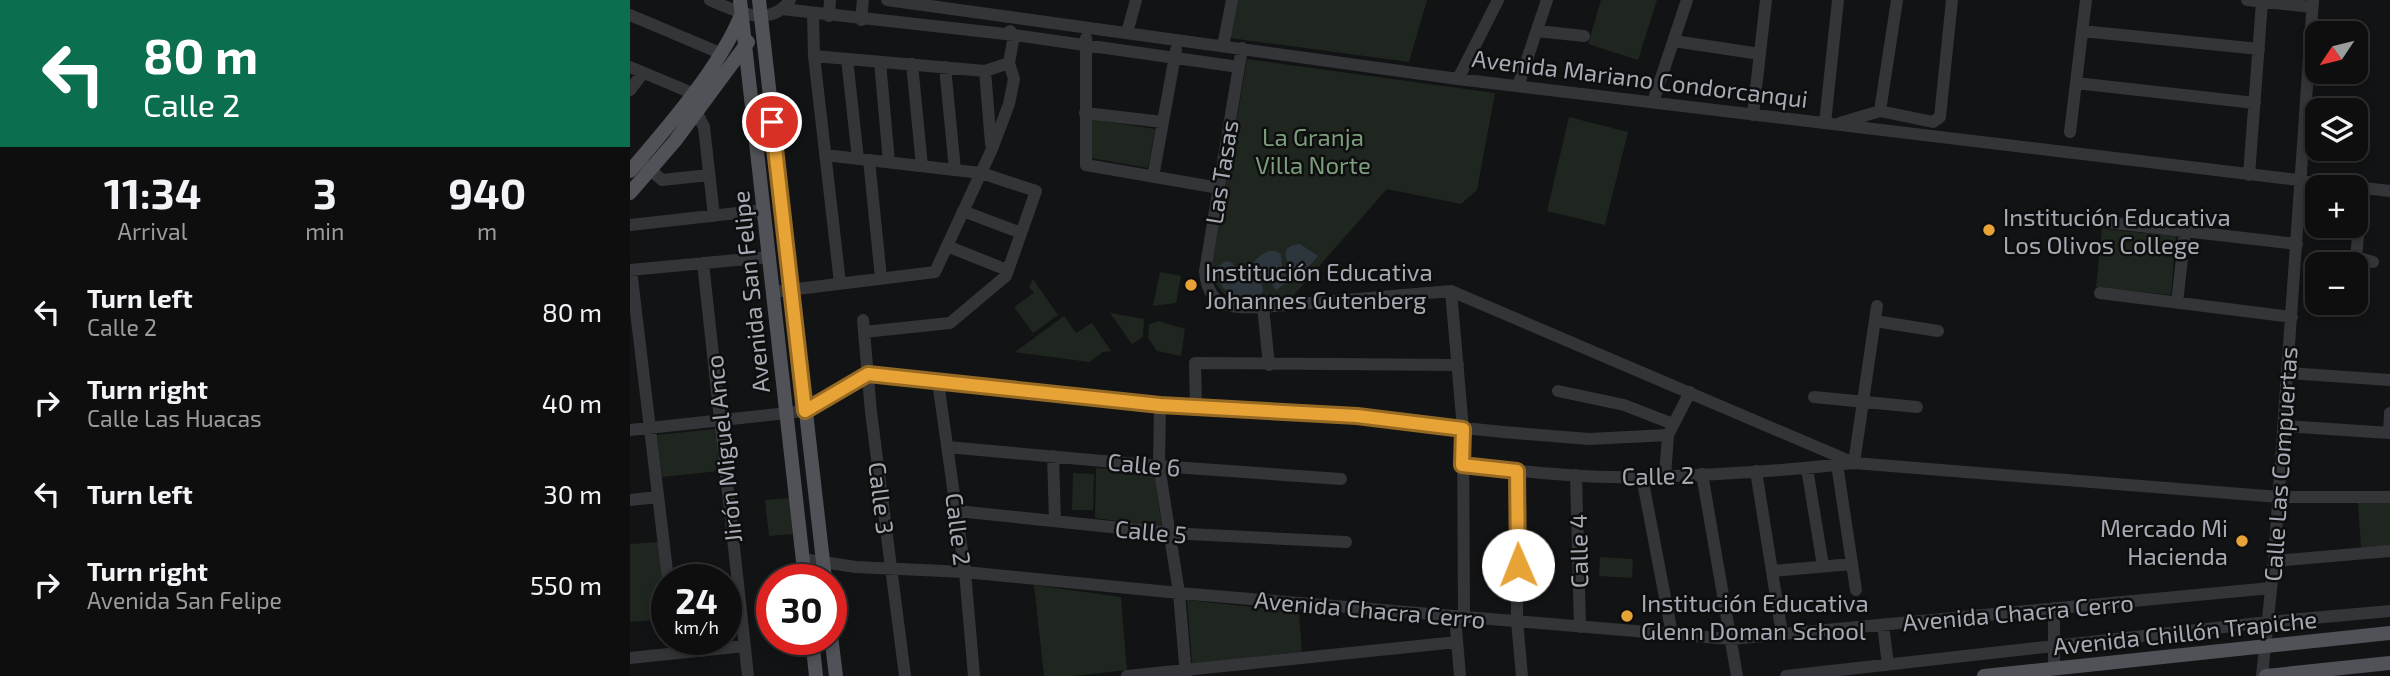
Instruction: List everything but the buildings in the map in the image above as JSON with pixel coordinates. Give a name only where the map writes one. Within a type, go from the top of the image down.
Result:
[{"type":"main road","name":"Avenida San Felipe","points":[[759,0],[823,562]]},
{"type":"main road","name":"Avenida San Felipe","points":[[741,7],[804,564]]},
{"type":"main road","points":[[630,193],[640,167],[720,52],[741,7]]},
{"type":"main road","points":[[640,167],[696,113],[745,46],[761,16]]},
{"type":"main road","name":"Avenida Chillón Trapiche","points":[[1984,676],[2055,672],[2390,633]]},
{"type":"main road","points":[[814,655],[816,676]]},
{"type":"main road","points":[[833,655],[836,676]]},
{"type":"main road","points":[[2264,676],[2390,663]]},
{"type":"street","points":[[710,0],[741,7],[761,16],[786,5],[813,14],[1020,36],[1239,66]]},
{"type":"street","points":[[828,16],[830,0]]},
{"type":"street","points":[[861,19],[863,0]]},
{"type":"street","points":[[882,22],[885,0]]},
{"type":"street","name":"Avenida Mariano Condorcanqui","points":[[885,0],[1458,79],[2305,181]]},
{"type":"street","points":[[1127,33],[1136,0]]},
{"type":"street","points":[[1223,46],[1232,0]]},
{"type":"street","points":[[1458,79],[1498,0]]},
{"type":"street","points":[[1518,86],[1547,0]]},
{"type":"street","points":[[1653,102],[1687,0]]},
{"type":"street","points":[[1753,115],[1766,0]]},
{"type":"street","points":[[1838,0],[1829,124],[1880,111],[1933,122],[1940,117],[1952,0]]},
{"type":"street","points":[[1880,111],[1897,0]]},
{"type":"street","points":[[2070,132],[2086,0]]},
{"type":"street","points":[[2247,0],[2313,4]]},
{"type":"street","points":[[2249,174],[2262,2]]},
{"type":"street","points":[[920,4],[924,26]]},
{"type":"street","name":"Calle Las Compuertas","points":[[2264,676],[2313,4]]},
{"type":"street","points":[[954,9],[956,29]]},
{"type":"street","points":[[813,14],[814,56],[840,283]]},
{"type":"street","points":[[991,14],[1020,36]]},
{"type":"street","points":[[630,15],[720,52]]},
{"type":"street","points":[[773,292],[935,272],[992,149],[1009,104],[1014,79],[1009,63],[1028,19]]},
{"type":"street","points":[[1086,27],[1086,165],[1219,188]]},
{"type":"street","points":[[1537,31],[1584,36]]},
{"type":"street","points":[[2082,31],[2259,49]]},
{"type":"street","points":[[1153,177],[1178,40]]},
{"type":"street","points":[[1674,41],[1760,54]]},
{"type":"street","name":"Las Tasas","points":[[1242,48],[1205,271],[1206,284],[1211,295],[1220,303],[1237,308],[1263,307]]},
{"type":"street","points":[[814,56],[985,71],[1009,63]]},
{"type":"street","points":[[848,59],[881,278]]},
{"type":"street","points":[[880,62],[889,162]]},
{"type":"street","points":[[912,64],[922,166]]},
{"type":"street","points":[[630,67],[692,93]]},
{"type":"street","points":[[945,67],[955,170]]},
{"type":"street","points":[[985,71],[992,149]]},
{"type":"street","points":[[630,90],[643,73]]},
{"type":"street","points":[[2076,83],[2255,103]]},
{"type":"street","points":[[696,113],[704,127],[714,216]]},
{"type":"street","points":[[1086,113],[1163,122]]},
{"type":"street","points":[[825,155],[981,173],[1036,191],[1007,270],[947,246]]},
{"type":"street","points":[[640,167],[662,180],[709,175]]},
{"type":"street","name":"Avenida Mariano Condorcanqui","points":[[2368,189],[2390,191]]},
{"type":"street","points":[[630,225],[764,210]]},
{"type":"street","points":[[963,211],[1021,233]]},
{"type":"street","points":[[2105,222],[2297,244]]},
{"type":"street","points":[[2177,303],[2185,231]]},
{"type":"street","points":[[2358,238],[2356,257],[2373,262]]},
{"type":"street","points":[[666,564],[650,428],[636,363],[631,270],[769,257]]},
{"type":"street","name":"Jirón Miguel Anco","points":[[703,263],[748,676]]},
{"type":"street","name":"Calle 3","points":[[905,676],[864,326],[950,323],[1006,276],[1007,270]]},
{"type":"street","points":[[1451,291],[1463,429],[1460,617],[1457,642],[1460,676]]},
{"type":"street","points":[[1269,365],[1263,307],[1451,291],[1854,463],[2279,497],[2390,497]]},
{"type":"street","points":[[2100,293],[2292,317]]},
{"type":"street","points":[[1854,463],[1877,306]]},
{"type":"street","points":[[1875,321],[1938,331]]},
{"type":"street","points":[[1195,407],[1195,363],[1458,365]]},
{"type":"street","points":[[2287,373],[2390,380]]},
{"type":"street","points":[[630,430],[805,411],[868,374],[1160,405],[1357,416],[1463,429],[1589,439],[1671,430]]},
{"type":"street","name":"Calle 2","points":[[938,382],[965,572],[974,676]]},
{"type":"street","points":[[1558,391],[1624,405],[1671,430]]},
{"type":"street","points":[[1665,476],[1665,451],[1671,430],[1690,392]]},
{"type":"street","points":[[1814,397],[1917,407]]},
{"type":"street","points":[[1160,405],[1158,466],[1179,593],[1185,673]]},
{"type":"street","points":[[2284,426],[2389,433],[2390,413]]},
{"type":"street","name":"Calle 6","points":[[947,447],[1341,479]]},
{"type":"street","points":[[1053,456],[1055,522]]},
{"type":"street","name":"Calle 2","points":[[1462,465],[1576,475],[1642,477],[1854,463]]},
{"type":"street","points":[[1807,468],[1824,566]]},
{"type":"street","points":[[1517,471],[1517,621],[1522,676]]},
{"type":"street","points":[[1756,471],[1782,634]]},
{"type":"street","points":[[1838,471],[1856,590]]},
{"type":"street","points":[[1702,474],[1737,676]]},
{"type":"street","name":"Calle 4","points":[[1576,475],[1580,626]]},
{"type":"street","points":[[1642,477],[1672,634]]},
{"type":"street","points":[[630,500],[658,497]]},
{"type":"street","name":"Calle 5","points":[[957,511],[1170,533],[1346,542]]},
{"type":"street","points":[[2274,561],[2390,551]]},
{"type":"street","name":"Avenida Chacra Cerro","points":[[803,559],[892,570],[965,572],[1179,593],[1731,639],[2271,588]]},
{"type":"street","points":[[1772,571],[1852,564]]},
{"type":"street","points":[[2054,608],[2055,672]]},
{"type":"street","points":[[1786,676],[2268,622],[2390,611]]},
{"type":"street","points":[[1883,625],[1888,665]]},
{"type":"street","points":[[1127,676],[1185,673],[1457,642]]},
{"type":"street","points":[[630,658],[658,655]]},
{"type":"green space","points":[[1238,0],[1427,0],[1409,62],[1230,38]]},
{"type":"green space","points":[[1601,0],[1657,0],[1638,60],[1588,44]]},
{"type":"green space","name":"La Granja Villa Norte","points":[[1247,59],[1495,93],[1477,190],[1461,204],[1387,189],[1292,297],[1255,302],[1243,301],[1223,293],[1211,270]]},
{"type":"green space","points":[[1569,117],[1628,132],[1605,225],[1547,211]]},
{"type":"green space","points":[[1090,119],[1155,129],[1148,168],[1091,158]]},
{"type":"green space","points":[[2102,229],[2176,236],[2171,295],[2096,287]]},
{"type":"green space","points":[[1160,272],[1181,276],[1176,303],[1153,306]]},
{"type":"green space","points":[[1033,279],[1058,315],[1033,333],[1014,307],[1034,293],[1029,287]]},
{"type":"green space","points":[[1110,313],[1144,319],[1143,337],[1132,344]]},
{"type":"green space","points":[[1064,316],[1076,333],[1092,323],[1111,351],[1103,352],[1089,362],[1015,352]]},
{"type":"green space","points":[[1159,321],[1185,329],[1181,356],[1157,351],[1148,338],[1149,324]]},
{"type":"green space","points":[[715,429],[719,471],[662,477],[657,435]]},
{"type":"green space","points":[[1096,468],[1154,472],[1162,527],[1095,518]]},
{"type":"green space","points":[[1073,473],[1094,474],[1093,510],[1072,510]]},
{"type":"green space","points":[[789,498],[793,534],[769,536],[765,500]]},
{"type":"green space","points":[[2358,503],[2390,503],[2390,546],[2361,548]]},
{"type":"green space","points":[[658,542],[660,564],[651,564],[651,620],[630,622],[630,544]]},
{"type":"green space","points":[[1600,557],[1633,559],[1632,578],[1599,576]]},
{"type":"green space","points":[[1034,585],[1121,597],[1127,670],[1074,676],[1044,676]]},
{"type":"green space","points":[[1187,600],[1299,612],[1302,652],[1192,664]]},
{"type":"shaded area","points":[[1300,244],[1318,256],[1299,278],[1288,263],[1286,253],[1287,249]]},
{"type":"shaded area","points":[[1269,251],[1281,254],[1282,268],[1290,280],[1276,290],[1268,278],[1256,275],[1252,269],[1258,258]]},
{"type":"shaded area","points":[[1226,261],[1236,268],[1236,277],[1247,281],[1261,279],[1263,292],[1248,299],[1232,295],[1225,290],[1217,276],[1217,267]]},
{"type":"place","name":"Institución Educativa Los Olivos College","points":[[1989,230]]},
{"type":"place","name":"Institución Educativa Johannes Gutenberg","points":[[1191,285]]},
{"type":"place","name":"Mercado Mi Hacienda","points":[[2242,541]]},
{"type":"place","name":"Institución Educativa Glenn Doman School","points":[[1627,616]]},
{"type":"route","points":[[772,122],[805,411],[868,374],[1160,405],[1357,416],[1463,429],[1462,465],[1517,471],[1518,565]]}]
